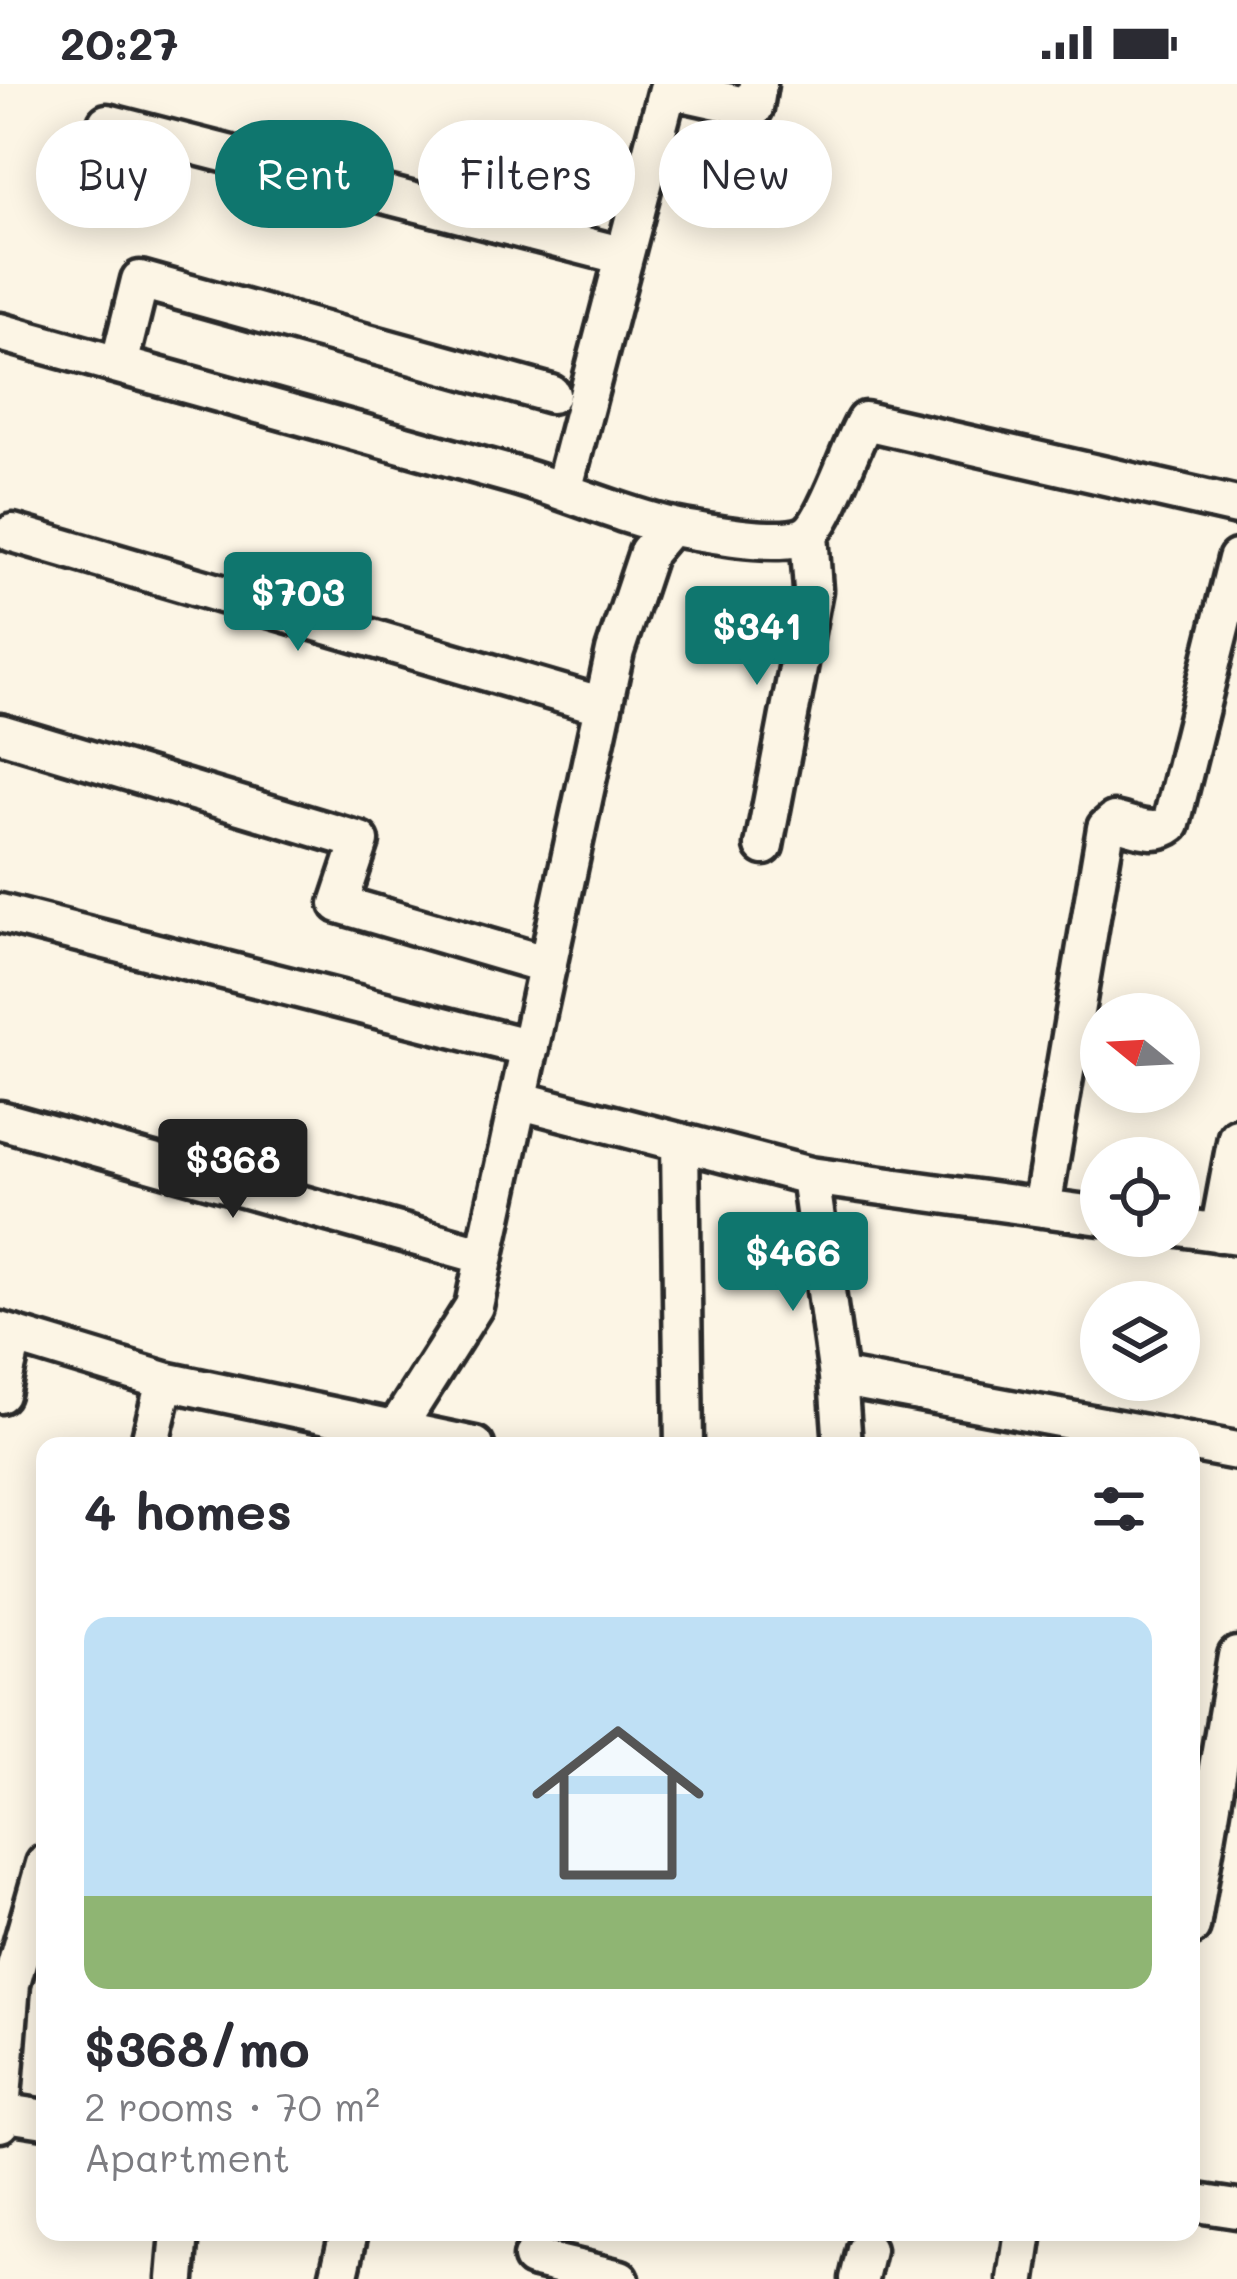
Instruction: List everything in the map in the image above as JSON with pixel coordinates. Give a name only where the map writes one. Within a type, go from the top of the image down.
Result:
[{"type":"street","points":[[563,491],[625,256],[656,87],[754,108],[758,84]]},
{"type":"street","points":[[191,145],[625,256]]},
{"type":"street","points":[[119,365],[140,280],[551,394]]},
{"type":"street","points":[[0,332],[563,491],[670,526],[788,541],[808,534],[824,515],[865,421],[1237,506]]},
{"type":"street","points":[[396,1429],[475,1306],[615,651],[648,552],[670,526]]},
{"type":"street","points":[[14,533],[603,706]]},
{"type":"street","points":[[764,846],[813,590],[808,534]]},
{"type":"street","points":[[1042,1208],[1106,829],[1114,821],[1154,831],[1171,824],[1237,559]]},
{"type":"street","points":[[0,733],[360,841],[339,904],[548,965]]},
{"type":"street","points":[[0,913],[530,1048]]},
{"type":"street","points":[[518,1100],[810,1176],[1080,1213]]},
{"type":"street","points":[[0,1120],[485,1256]]},
{"type":"street","points":[[1228,1234],[1237,1137]]},
{"type":"street","points":[[680,1142],[684,1437]]},
{"type":"street","points":[[810,1176],[842,1437]]},
{"type":"street","points":[[0,1394],[7,1333],[331,1431],[396,1429],[433,1437]]},
{"type":"street","points":[[838,1377],[1114,1437]]},
{"type":"street","points":[[151,1437],[165,1381]]},
{"type":"street","points":[[1200,1446],[1237,1450]]},
{"type":"street","points":[[1200,1874],[1237,1656]]},
{"type":"street","points":[[0,2122],[11,1984],[36,1896]]},
{"type":"street","points":[[1,2112],[36,2118]]},
{"type":"street","points":[[1200,2203],[1237,2209]]},
{"type":"street","points":[[176,2279],[179,2241]]},
{"type":"street","points":[[338,2279],[347,2241]]},
{"type":"street","points":[[1017,2279],[1023,2241]]},
{"type":"street","points":[[531,2256],[620,2279]]}]
